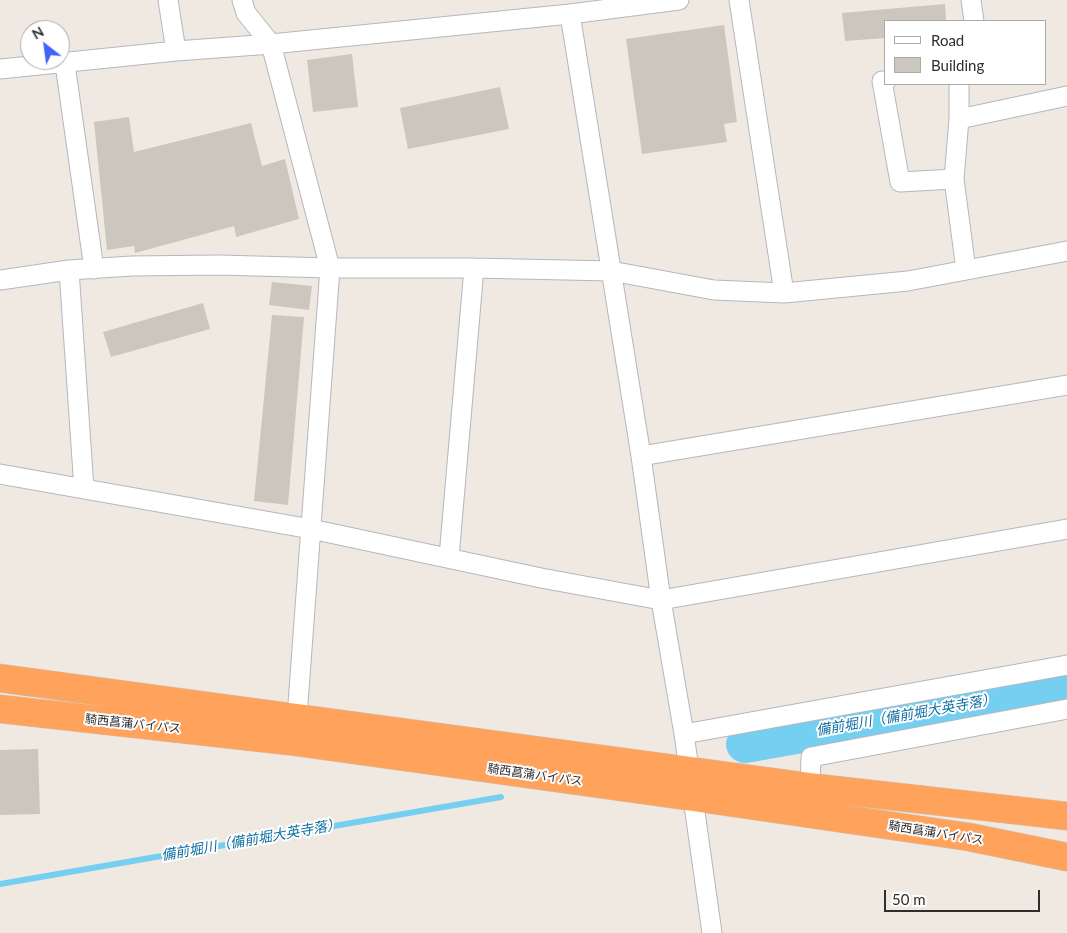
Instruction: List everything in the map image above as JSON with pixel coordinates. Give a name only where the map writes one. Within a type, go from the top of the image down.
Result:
[{"type":"highway","name":"騎西菖蒲バイパス","points":[[0,678],[297,717],[691,784],[1067,857]]},
{"type":"highway","name":"騎西菖蒲バイパス","points":[[0,709],[691,784],[810,787],[1067,816]]},
{"type":"street","points":[[168,0],[176,51]]},
{"type":"street","points":[[242,0],[246,14],[271,44],[330,268],[297,717]]},
{"type":"street","points":[[70,63],[176,51],[271,44],[570,14],[655,1],[679,0]]},
{"type":"street","points":[[739,0],[784,293]]},
{"type":"street","points":[[971,0],[974,20]]},
{"type":"street","points":[[570,14],[641,456],[661,600],[684,734],[712,933]]},
{"type":"street","points":[[0,69],[20,67]]},
{"type":"street","points":[[66,70],[94,269]]},
{"type":"street","points":[[884,81],[882,81],[900,182],[954,179]]},
{"type":"street","points":[[959,85],[959,119],[954,179],[966,270]]},
{"type":"street","points":[[959,119],[1067,96]]},
{"type":"street","points":[[0,280],[70,270],[132,266],[219,265],[330,268],[474,268],[612,272],[714,290],[784,293],[908,281],[1066,255]]},
{"type":"street","points":[[449,557],[474,268]]},
{"type":"street","points":[[70,270],[84,489]]},
{"type":"street","points":[[641,456],[1067,385]]},
{"type":"street","points":[[0,474],[311,529],[541,578],[661,600],[1067,529]]},
{"type":"street","points":[[684,734],[1067,665]]},
{"type":"street","points":[[810,787],[811,757],[1067,710]]},
{"type":"building","points":[[945,4],[946,20],[884,20],[884,38],[845,41],[842,13]]},
{"type":"building","points":[[724,25],[737,122],[724,124],[727,142],[642,154],[626,39]]},
{"type":"building","points":[[352,54],[358,107],[313,112],[307,60]]},
{"type":"building","points":[[500,87],[509,129],[408,149],[400,108]]},
{"type":"building","points":[[129,117],[134,152],[251,123],[262,166],[285,159],[299,219],[236,237],[234,226],[135,253],[134,246],[107,250],[94,122]]},
{"type":"building","points":[[272,282],[312,286],[309,310],[269,305]]},
{"type":"building","points":[[203,303],[210,329],[111,357],[103,332]]},
{"type":"building","points":[[272,315],[304,317],[288,505],[254,501]]},
{"type":"building","points":[[38,749],[40,814],[0,815],[0,750]]},
{"type":"waterway","name":"備前堀川（備前堀大英寺落）","points":[[745,744],[1067,687]]},
{"type":"waterway","name":"備前堀川（備前堀大英寺落）","points":[[0,884],[501,797]]}]
